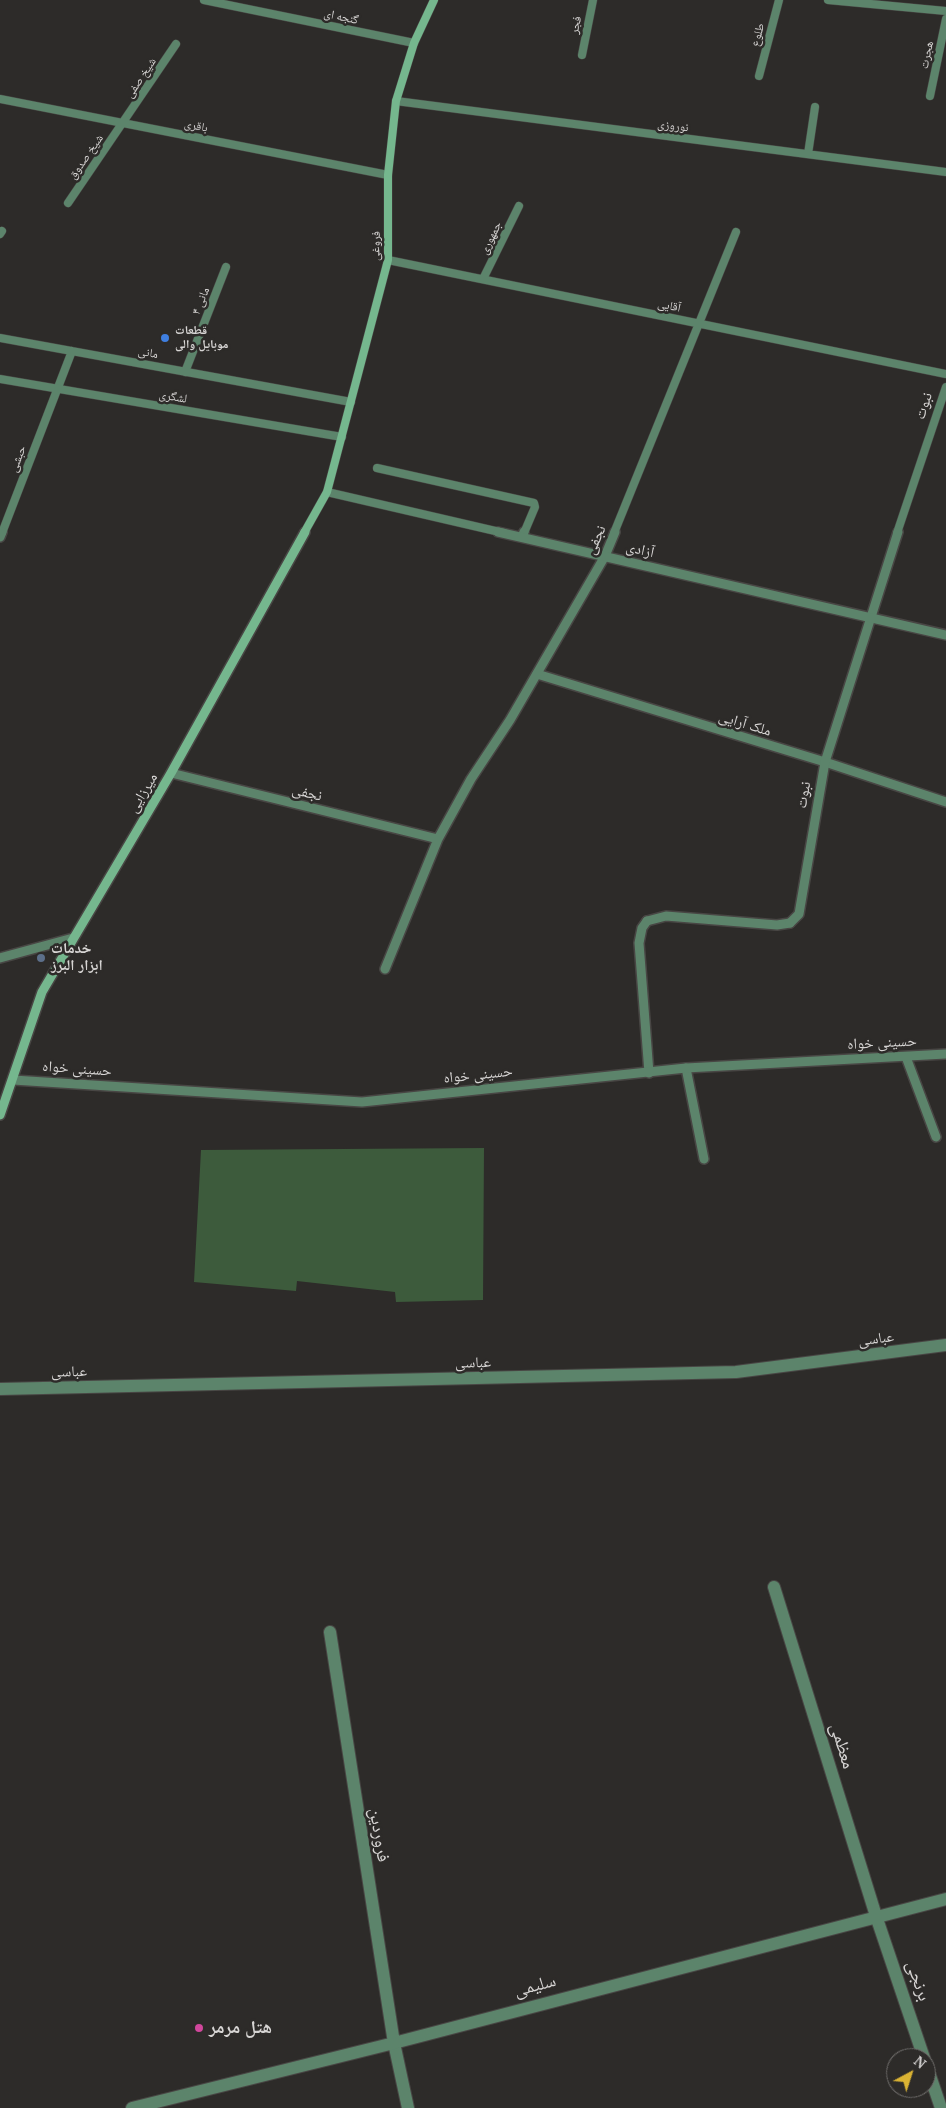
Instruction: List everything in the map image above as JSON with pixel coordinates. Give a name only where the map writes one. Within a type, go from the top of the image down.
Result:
[{"type":"main road","name":"فروغی","points":[[327,492],[388,260],[388,175],[396,101],[414,43],[434,0]]},
{"type":"main road","name":"میرزایی","points":[[0,1115],[42,992],[171,773],[327,492]]},
{"type":"street","name":"گنجه ای","points":[[204,0],[414,43]]},
{"type":"street","name":"فجر","points":[[582,55],[593,0]]},
{"type":"street","name":"طلوع","points":[[759,76],[778,0]]},
{"type":"street","points":[[828,0],[946,11]]},
{"type":"street","name":"هجرت","points":[[930,96],[946,19]]},
{"type":"street","name":"شیخ صفی","points":[[124,124],[176,44]]},
{"type":"street","name":"باقری","points":[[0,99],[388,175]]},
{"type":"street","name":"نوروزی","points":[[396,101],[946,172]]},
{"type":"street","points":[[808,154],[815,106]]},
{"type":"street","name":"شیخ صدوق","points":[[68,204],[124,124]]},
{"type":"street","name":"جمهوری","points":[[483,279],[519,206]]},
{"type":"street","name":"نجفی","points":[[385,969],[438,839],[471,779],[537,674],[605,556],[736,232]]},
{"type":"street","name":"آقایی","points":[[388,260],[946,374]]},
{"type":"street","name":"مانی ۴","points":[[185,372],[226,267]]},
{"type":"street","name":"مانی","points":[[0,338],[351,402]]},
{"type":"street","name":"حبشی","points":[[0,537],[72,351]]},
{"type":"street","name":"لشگری","points":[[0,379],[342,437]]},
{"type":"street","name":"نبوت","points":[[649,1073],[639,943],[646,920],[666,916],[776,925],[790,923],[799,914],[825,762],[869,618],[946,387]]},
{"type":"street","points":[[377,468],[534,503],[536,507],[522,537]]},
{"type":"street","name":"آزادی","points":[[327,492],[946,636]]},
{"type":"street","name":"ملک آرایی","points":[[537,674],[825,762],[946,802]]},
{"type":"street","name":"نجفی","points":[[171,773],[438,839]]},
{"type":"street","points":[[0,958],[73,938]]},
{"type":"street","name":"حسینی خواه","points":[[13,1080],[362,1102],[686,1068],[946,1054]]},
{"type":"street","points":[[906,1057],[936,1137]]},
{"type":"street","points":[[686,1068],[704,1159]]},
{"type":"street","name":"عباسی","points":[[0,1389],[736,1372],[946,1345]]},
{"type":"street","name":"معظمی","points":[[774,1587],[876,1916]]},
{"type":"street","name":"فروردین","points":[[330,1632],[394,2043],[408,2108]]},
{"type":"street","name":"سلیمی","points":[[132,2108],[153,2106],[946,1899]]},
{"type":"street","name":"برنجی","points":[[876,1916],[921,2048]]},
{"type":"street","points":[[936,2093],[941,2108]]},
{"type":"green space","points":[[484,1148],[483,1300],[396,1302],[395,1292],[297,1281],[296,1291],[194,1282],[201,1150]]},
{"type":"place","name":"قطعات موبایل والی","points":[[165,338]]},
{"type":"place","name":"خدمات ابزار البرز","points":[[41,958]]},
{"type":"place","name":"هتل مرمر","points":[[199,2028]]}]
